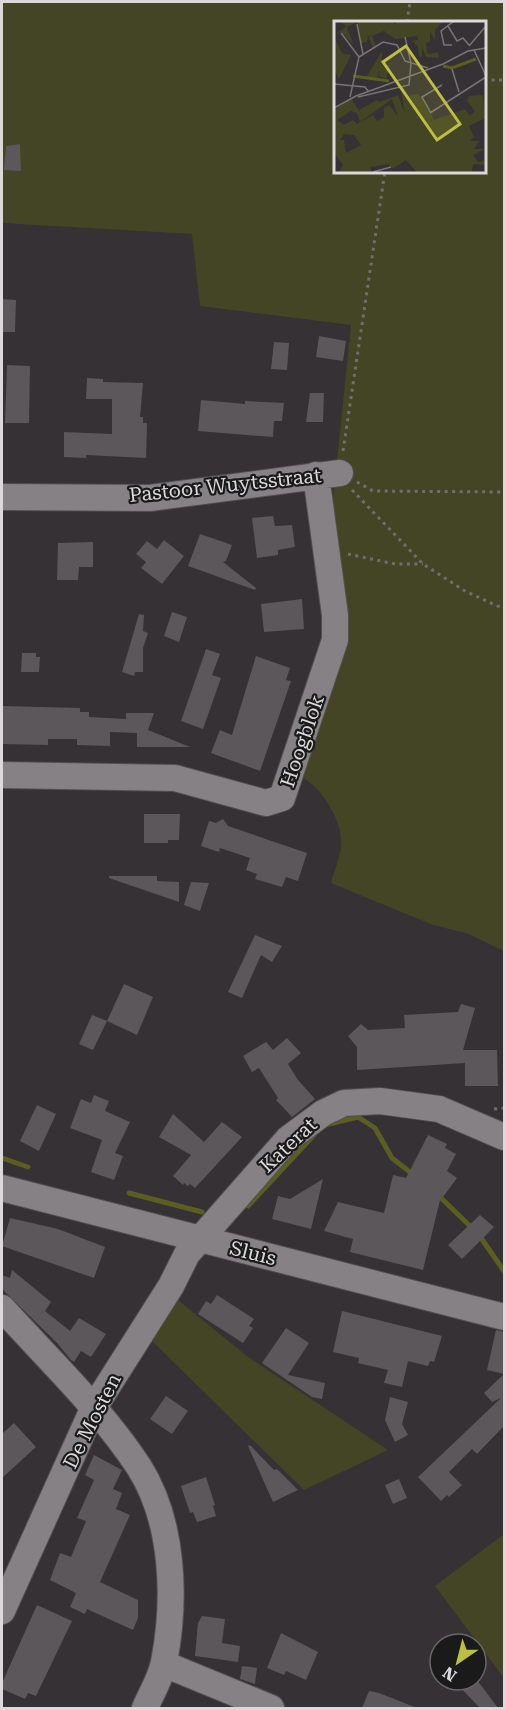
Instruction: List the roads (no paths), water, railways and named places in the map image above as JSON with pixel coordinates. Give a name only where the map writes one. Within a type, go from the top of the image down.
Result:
[{"type":"street","name":"Pastoor Wuytsstraat","points":[[2,497],[150,498],[328,474]]},
{"type":"street","name":"Hoogblok","points":[[2,775],[175,778],[266,803],[282,798],[336,640],[327,563],[328,474]]},
{"type":"street","name":"Katerat","points":[[199,1240],[288,1139],[323,1113],[344,1103],[380,1101],[439,1110],[504,1137]]},
{"type":"street","name":"Sluis","points":[[2,1188],[504,1317]]},
{"type":"street","name":"De Mosten","points":[[2,1611],[93,1409],[171,1286],[187,1254],[199,1240]]},
{"type":"street","points":[[2,1308],[93,1409],[139,1467],[155,1501],[164,1532],[170,1598],[164,1664],[145,1708]]},
{"type":"street","points":[[164,1664],[271,1708]]},
{"type":"waterway","points":[[329,1124],[358,1117],[375,1128],[392,1158],[415,1176]]},
{"type":"waterway","points":[[248,1206],[314,1135]]},
{"type":"waterway","points":[[2,1158],[28,1167]]},
{"type":"waterway","points":[[129,1193],[202,1212]]},
{"type":"waterway","points":[[436,1193],[472,1228]]},
{"type":"waterway","points":[[479,1235],[504,1271]]}]
